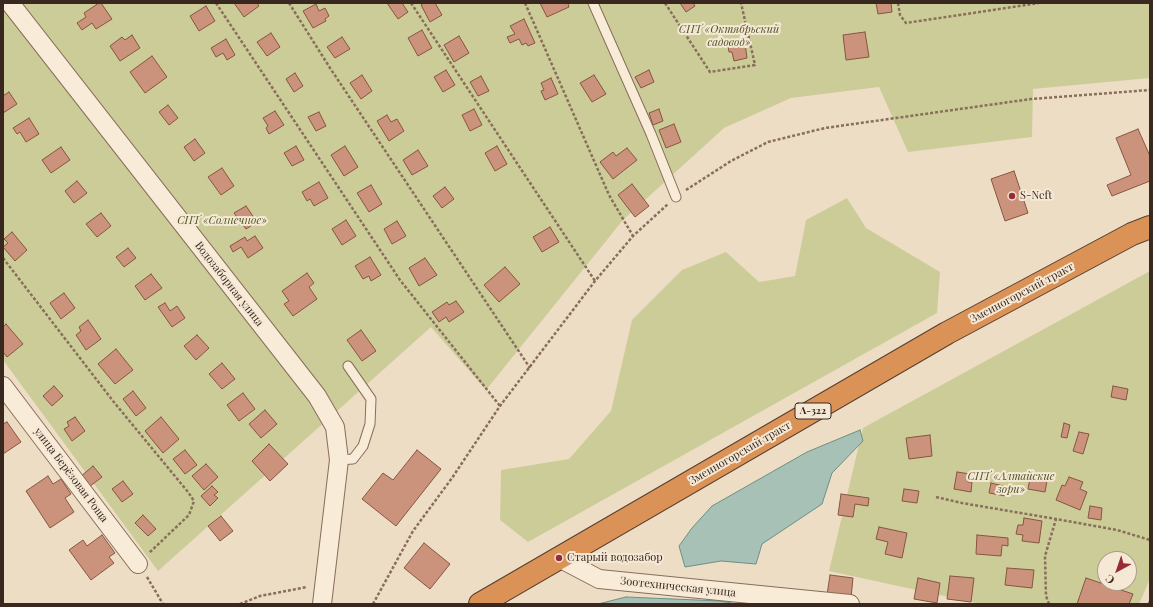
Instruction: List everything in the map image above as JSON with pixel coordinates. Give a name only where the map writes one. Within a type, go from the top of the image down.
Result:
[{"type":"highway","name":"Змеиногорский тракт","points":[[480,604],[947,333],[1132,234],[1150,227]]},
{"type":"street","name":"Водозаборная улица","points":[[10,3],[317,396],[335,427],[339,460],[322,604]]},
{"type":"street","name":"улица Берёзовая Роща","points":[[3,386],[138,564]]},
{"type":"street","name":"Зоотехническая улица","points":[[560,558],[599,579],[850,604]]},
{"type":"lane","points":[[593,3],[651,134],[676,197]]},
{"type":"lane","points":[[339,460],[353,458],[362,446],[370,424],[371,399],[348,366]]},
{"type":"path","points":[[216,3],[400,280],[500,406]]},
{"type":"path","points":[[289,3],[330,68],[530,368]]},
{"type":"path","points":[[411,3],[595,281]]},
{"type":"path","points":[[525,3],[610,195],[633,236]]},
{"type":"path","points":[[665,3],[710,72],[755,65],[741,3]]},
{"type":"path","points":[[898,3],[900,15],[906,23],[1039,3]]},
{"type":"path","points":[[373,604],[413,531],[452,478],[500,406],[595,281],[633,236],[676,197],[730,160],[768,142],[825,128],[1031,99],[1150,90]]},
{"type":"path","points":[[3,258],[113,401],[194,501],[189,515],[138,564],[163,604]]},
{"type":"path","points":[[936,497],[1117,530],[1150,540]]},
{"type":"path","points":[[1049,604],[1046,596],[1045,556],[1056,519]]},
{"type":"path","points":[[240,604],[260,596],[324,584]]},
{"type":"green space","name":"СНТ «Солнечное»","points":[[3,3],[1150,3],[1150,78],[1033,89],[1032,137],[908,152],[879,87],[791,98],[724,128],[623,220],[486,390],[431,327],[158,571],[3,360]]},
{"type":"green space","points":[[847,198],[866,228],[940,272],[937,313],[528,542],[500,520],[501,470],[569,459],[611,411],[632,320],[682,270],[726,252],[759,282],[795,276],[806,220]]},
{"type":"green space","name":"СНТ «Алтайские зори»","points":[[1150,271],[1150,579],[1139,604],[981,604],[829,571],[863,428]]},
{"type":"shaded area","points":[[860,430],[863,441],[832,473],[822,504],[762,544],[756,564],[721,561],[685,567],[679,546],[692,528],[712,506],[807,452]]},
{"type":"shaded area","points":[[626,597],[720,601],[737,604],[598,604]]},
{"type":"building","points":[[101,3],[112,19],[96,29],[92,23],[82,30],[77,23],[86,17],[84,13]]},
{"type":"building","points":[[234,3],[257,3],[259,6],[244,17]]},
{"type":"building","points":[[387,3],[402,3],[408,12],[398,19]]},
{"type":"building","points":[[424,3],[435,3],[442,15],[430,22],[421,5]]},
{"type":"building","points":[[540,3],[568,3],[569,7],[547,17]]},
{"type":"building","points":[[680,3],[693,3],[695,6],[686,12]]},
{"type":"building","points":[[876,3],[891,3],[892,12],[878,14]]},
{"type":"building","points":[[316,4],[319,11],[325,8],[329,16],[325,19],[326,21],[313,28],[303,11]]},
{"type":"building","points":[[206,6],[215,21],[199,31],[190,16]]},
{"type":"building","points":[[524,19],[535,43],[528,46],[526,43],[522,45],[519,39],[510,43],[507,37],[515,34],[510,26]]},
{"type":"building","points":[[422,30],[432,48],[418,56],[408,38]]},
{"type":"building","points":[[865,32],[869,57],[846,60],[843,35]]},
{"type":"building","points":[[271,33],[280,47],[267,56],[257,42]]},
{"type":"building","points":[[132,35],[140,48],[120,61],[110,46],[122,37],[125,40]]},
{"type":"building","points":[[459,36],[469,53],[454,62],[444,45]]},
{"type":"building","points":[[342,37],[350,49],[335,58],[327,47]]},
{"type":"building","points":[[226,39],[235,55],[227,60],[223,53],[216,57],[211,48]]},
{"type":"building","points":[[745,43],[747,58],[734,61],[732,52],[729,52],[728,46]]},
{"type":"building","points":[[152,56],[167,77],[145,93],[130,72]]},
{"type":"building","points":[[446,70],[455,85],[443,92],[434,77]]},
{"type":"building","points":[[649,70],[654,82],[641,88],[635,77]]},
{"type":"building","points":[[295,73],[303,86],[294,92],[286,79]]},
{"type":"building","points":[[362,75],[372,91],[361,99],[350,83]]},
{"type":"building","points":[[594,75],[606,94],[592,102],[580,83]]},
{"type":"building","points":[[481,76],[489,91],[478,96],[470,82]]},
{"type":"building","points":[[551,78],[558,94],[545,100],[541,91],[544,90],[541,83]]},
{"type":"building","points":[[9,92],[17,104],[3,113],[3,96]]},
{"type":"building","points":[[168,105],[178,118],[169,125],[159,112]]},
{"type":"building","points":[[474,109],[482,125],[470,131],[462,115]]},
{"type":"building","points":[[659,109],[663,121],[653,125],[649,113]]},
{"type":"building","points":[[275,111],[284,125],[269,134],[266,128],[268,126],[263,118]]},
{"type":"building","points":[[319,112],[326,126],[316,131],[308,117]]},
{"type":"building","points":[[387,115],[391,122],[397,119],[404,131],[389,141],[377,121]]},
{"type":"building","points":[[29,118],[39,134],[26,142],[20,132],[17,134],[13,128]]},
{"type":"building","points":[[674,124],[681,142],[666,148],[659,130]]},
{"type":"building","points":[[1138,129],[1150,156],[1150,181],[1112,196],[1107,185],[1131,175],[1116,138]]},
{"type":"building","points":[[195,139],[205,153],[194,161],[184,147]]},
{"type":"building","points":[[296,146],[304,160],[292,166],[284,153]]},
{"type":"building","points":[[345,146],[358,167],[344,176],[331,155]]},
{"type":"building","points":[[497,146],[507,164],[495,171],[485,153]]},
{"type":"building","points":[[61,147],[70,160],[51,173],[42,160]]},
{"type":"building","points":[[627,148],[637,160],[613,179],[600,162],[613,152],[616,156]]},
{"type":"building","points":[[418,150],[428,166],[412,175],[403,160]]},
{"type":"building","points":[[222,168],[234,186],[221,195],[208,177]]},
{"type":"building","points":[[1014,171],[1028,213],[1005,221],[991,179]]},
{"type":"building","points":[[77,181],[87,193],[74,203],[65,191]]},
{"type":"building","points":[[319,182],[328,198],[314,206],[310,199],[307,201],[302,192]]},
{"type":"building","points":[[632,184],[649,206],[635,217],[618,195]]},
{"type":"building","points":[[371,185],[382,204],[369,212],[357,193]]},
{"type":"building","points":[[445,187],[454,199],[442,208],[433,196]]},
{"type":"building","points":[[246,206],[257,222],[246,229],[234,213]]},
{"type":"building","points":[[101,213],[111,226],[97,237],[86,224]]},
{"type":"building","points":[[346,220],[356,236],[342,245],[332,229]]},
{"type":"building","points":[[397,221],[406,236],[392,244],[384,229]]},
{"type":"building","points":[[550,227],[559,242],[542,252],[533,237]]},
{"type":"building","points":[[12,232],[27,250],[15,261],[3,247],[8,243],[4,239]]},
{"type":"building","points":[[255,236],[263,248],[248,258],[241,247],[233,252],[230,246],[245,237],[247,241]]},
{"type":"building","points":[[128,248],[136,258],[124,267],[116,257]]},
{"type":"building","points":[[370,257],[381,275],[371,281],[369,276],[363,279],[355,266]]},
{"type":"building","points":[[425,258],[437,275],[419,286],[409,268]]},
{"type":"building","points":[[505,267],[520,284],[499,302],[484,285]]},
{"type":"building","points":[[307,273],[314,283],[309,287],[317,299],[293,316],[284,304],[289,301],[282,291]]},
{"type":"building","points":[[151,274],[162,288],[145,300],[135,286]]},
{"type":"building","points":[[64,293],[75,308],[61,319],[50,303]]},
{"type":"building","points":[[456,301],[464,312],[449,322],[446,317],[439,322],[432,312],[447,302],[449,305]]},
{"type":"building","points":[[165,303],[170,311],[177,306],[185,318],[172,327],[158,307]]},
{"type":"building","points":[[88,320],[101,339],[86,350],[76,335],[81,331],[79,327]]},
{"type":"building","points":[[6,324],[23,344],[7,357],[3,352],[3,327]]},
{"type":"building","points":[[361,330],[376,351],[362,361],[347,340]]},
{"type":"building","points":[[197,335],[209,348],[196,360],[184,346]]},
{"type":"building","points":[[116,349],[133,370],[115,384],[98,364]]},
{"type":"building","points":[[222,363],[235,379],[222,389],[209,374]]},
{"type":"building","points":[[54,386],[63,396],[52,406],[43,396]]},
{"type":"building","points":[[1113,386],[1128,389],[1126,400],[1111,397]]},
{"type":"building","points":[[133,391],[146,408],[136,416],[123,399]]},
{"type":"building","points":[[243,393],[255,409],[239,421],[227,405]]},
{"type":"building","points":[[265,410],[277,424],[261,438],[249,424]]},
{"type":"building","points":[[75,417],[85,431],[72,441],[64,429],[69,426],[67,422]]},
{"type":"building","points":[[161,417],[179,439],[163,453],[145,431]]},
{"type":"building","points":[[7,422],[21,442],[3,454],[3,424]]},
{"type":"building","points":[[1064,423],[1070,425],[1067,438],[1061,437]]},
{"type":"building","points":[[1079,432],[1089,434],[1083,454],[1073,451]]},
{"type":"building","points":[[930,435],[932,456],[909,459],[906,438]]},
{"type":"building","points":[[269,444],[288,464],[270,481],[252,461]]},
{"type":"building","points":[[185,450],[197,465],[185,474],[173,459]]},
{"type":"building","points":[[417,450],[441,469],[396,526],[362,499],[383,473],[393,480]]},
{"type":"building","points":[[206,464],[218,477],[204,490],[192,476]]},
{"type":"building","points":[[93,466],[102,477],[89,487],[80,477]]},
{"type":"building","points":[[957,472],[970,474],[968,482],[972,482],[971,492],[954,489]]},
{"type":"building","points":[[48,476],[53,484],[61,479],[71,494],[65,498],[74,512],[50,528],[26,491]]},
{"type":"building","points":[[1069,477],[1083,482],[1080,489],[1087,492],[1080,510],[1056,500],[1062,485],[1065,486]]},
{"type":"building","points":[[1030,478],[1047,481],[1045,492],[1028,489]]},
{"type":"building","points":[[123,481],[133,494],[122,502],[112,489]]},
{"type":"building","points":[[991,483],[1008,487],[1006,496],[989,493]]},
{"type":"building","points":[[212,486],[218,492],[214,495],[218,498],[210,506],[201,496]]},
{"type":"building","points":[[904,489],[919,491],[917,503],[902,501]]},
{"type":"building","points":[[841,494],[869,498],[868,506],[855,504],[853,517],[838,515]]},
{"type":"building","points":[[1090,506],[1102,508],[1101,520],[1088,518]]},
{"type":"building","points":[[143,515],[156,529],[148,536],[135,523]]},
{"type":"building","points":[[221,516],[233,531],[220,541],[208,526]]},
{"type":"building","points":[[1024,518],[1042,521],[1039,543],[1022,541],[1023,535],[1016,534],[1018,525],[1023,525]]},
{"type":"building","points":[[879,527],[907,533],[902,558],[885,554],[888,542],[876,539]]},
{"type":"building","points":[[102,535],[115,553],[109,557],[114,563],[91,580],[69,550],[83,540],[87,546]]},
{"type":"building","points":[[977,535],[1008,538],[1008,546],[1002,545],[1001,556],[976,554]]},
{"type":"building","points":[[424,543],[450,564],[430,589],[404,568]]},
{"type":"building","points":[[1007,568],[1034,570],[1032,588],[1005,585]]},
{"type":"building","points":[[830,575],[853,578],[851,598],[827,595]]},
{"type":"building","points":[[950,576],[974,578],[971,602],[947,599]]},
{"type":"building","points":[[918,578],[940,583],[937,603],[914,599]]},
{"type":"building","points":[[1086,578],[1097,582],[1097,591],[1124,591],[1133,594],[1129,604],[1077,604]]},
{"type":"place","name":"S-Neft","points":[[1012,196]]},
{"type":"place","name":"Старый водозабор","points":[[559,558]]},
{"type":"park label","name":"СНТ «Октябрьский садовод»","points":[[729,36]]}]
